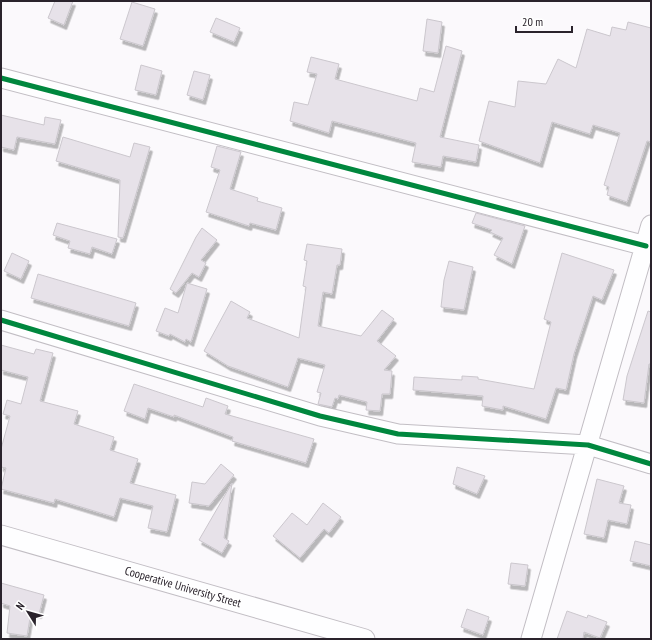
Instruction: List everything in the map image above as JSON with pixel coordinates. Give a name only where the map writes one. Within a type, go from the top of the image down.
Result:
[{"type":"street","points":[[1,78],[646,246]]},
{"type":"street","points":[[531,639],[651,225]]},
{"type":"street","points":[[1,320],[320,416],[398,434],[588,445],[651,464]]},
{"type":"street","name":"Cooperative University Street","points":[[1,535],[365,639]]},
{"type":"building","points":[[55,1],[73,1],[64,25],[48,18]]},
{"type":"building","points":[[132,2],[155,9],[143,46],[120,39]]},
{"type":"building","points":[[216,18],[240,28],[234,42],[210,32]]},
{"type":"building","points":[[427,19],[442,22],[438,53],[423,51]]},
{"type":"building","points":[[628,22],[651,28],[651,142],[647,141],[627,202],[607,195],[609,187],[604,185],[620,133],[593,125],[590,134],[552,122],[540,163],[479,141],[489,101],[515,107],[518,81],[546,84],[558,59],[576,68],[587,29],[610,36],[612,27],[626,30]]},
{"type":"building","points":[[446,46],[462,51],[440,137],[479,145],[476,162],[443,156],[441,167],[412,162],[416,143],[332,121],[329,133],[290,121],[294,102],[308,105],[317,74],[307,72],[311,57],[339,64],[335,79],[417,101],[420,88],[434,92]]},
{"type":"building","points":[[141,65],[162,71],[156,95],[135,90]]},
{"type":"building","points":[[194,71],[210,75],[203,100],[187,95]]},
{"type":"building","points":[[1,115],[44,125],[45,117],[61,120],[55,144],[17,137],[14,150],[1,147]]},
{"type":"building","points":[[63,137],[130,157],[134,143],[150,147],[123,238],[118,237],[120,180],[56,161]]},
{"type":"building","points":[[217,146],[241,152],[230,189],[258,198],[257,201],[282,208],[276,230],[250,223],[249,226],[206,212],[220,170],[211,167]]},
{"type":"building","points":[[476,213],[525,226],[512,264],[494,255],[503,238],[490,232],[492,230],[472,223]]},
{"type":"building","points":[[57,223],[117,239],[112,254],[92,247],[90,254],[68,248],[70,241],[53,235]]},
{"type":"building","points":[[202,228],[217,240],[201,260],[206,263],[199,277],[192,273],[176,293],[170,289]]},
{"type":"building","points":[[307,244],[342,249],[340,265],[337,265],[332,294],[323,292],[318,326],[361,336],[382,310],[394,319],[377,341],[396,356],[384,370],[392,371],[390,394],[382,394],[380,411],[366,410],[367,402],[339,395],[338,399],[335,398],[332,407],[318,404],[321,393],[317,392],[325,365],[298,358],[288,387],[228,366],[204,351],[231,301],[250,312],[247,318],[299,338],[306,287],[303,286],[307,261],[304,260]]},
{"type":"building","points":[[12,253],[29,261],[21,279],[4,271]]},
{"type":"building","points":[[562,253],[614,270],[602,300],[593,296],[574,354],[566,390],[556,388],[546,419],[503,406],[503,410],[482,406],[483,396],[413,390],[414,377],[462,380],[462,376],[478,377],[478,379],[534,389],[551,322],[544,319]]},
{"type":"building","points":[[449,261],[473,267],[464,310],[441,307],[444,280]]},
{"type":"building","points":[[38,274],[136,303],[129,326],[31,298]]},
{"type":"building","points":[[187,283],[207,289],[191,342],[186,339],[185,342],[170,334],[169,336],[156,331],[165,308],[178,313]]},
{"type":"building","points":[[648,311],[651,312],[651,364],[649,364],[644,403],[623,400],[627,376]]},
{"type":"building","points":[[1,345],[34,354],[36,349],[53,353],[40,401],[78,411],[74,424],[114,437],[110,450],[138,459],[130,483],[176,495],[167,532],[148,528],[153,506],[120,498],[114,517],[55,499],[54,503],[1,489],[6,468],[1,467],[1,449],[10,416],[3,414],[7,400],[21,404],[28,377],[1,370]]},
{"type":"building","points":[[134,384],[203,407],[206,398],[228,406],[225,414],[314,439],[306,463],[232,441],[233,437],[174,415],[174,417],[148,408],[145,419],[124,411]]},
{"type":"building","points":[[221,464],[234,475],[209,506],[189,503],[192,482],[205,484]]},
{"type":"building","points":[[457,467],[485,476],[477,494],[453,484]]},
{"type":"building","points":[[597,479],[624,486],[619,503],[631,505],[627,524],[608,520],[604,538],[584,534]]},
{"type":"building","points":[[232,483],[224,538],[229,541],[222,553],[199,540]]},
{"type":"building","points":[[323,503],[341,517],[329,533],[324,529],[300,558],[273,536],[292,513],[307,525]]},
{"type":"building","points":[[635,541],[651,545],[651,566],[630,561]]},
{"type":"building","points":[[511,563],[528,565],[525,586],[508,584]]},
{"type":"building","points":[[1,583],[44,595],[39,614],[31,612],[27,636],[7,633],[10,606],[1,603]]},
{"type":"building","points":[[467,609],[489,617],[483,635],[461,627]]},
{"type":"building","points":[[567,611],[587,618],[588,615],[607,622],[600,638],[584,632],[583,639],[557,639]]},
{"type":"cycle path","points":[[1,78],[646,246]]},
{"type":"cycle path","points":[[1,320],[320,416],[398,434],[588,445],[651,464]]}]
